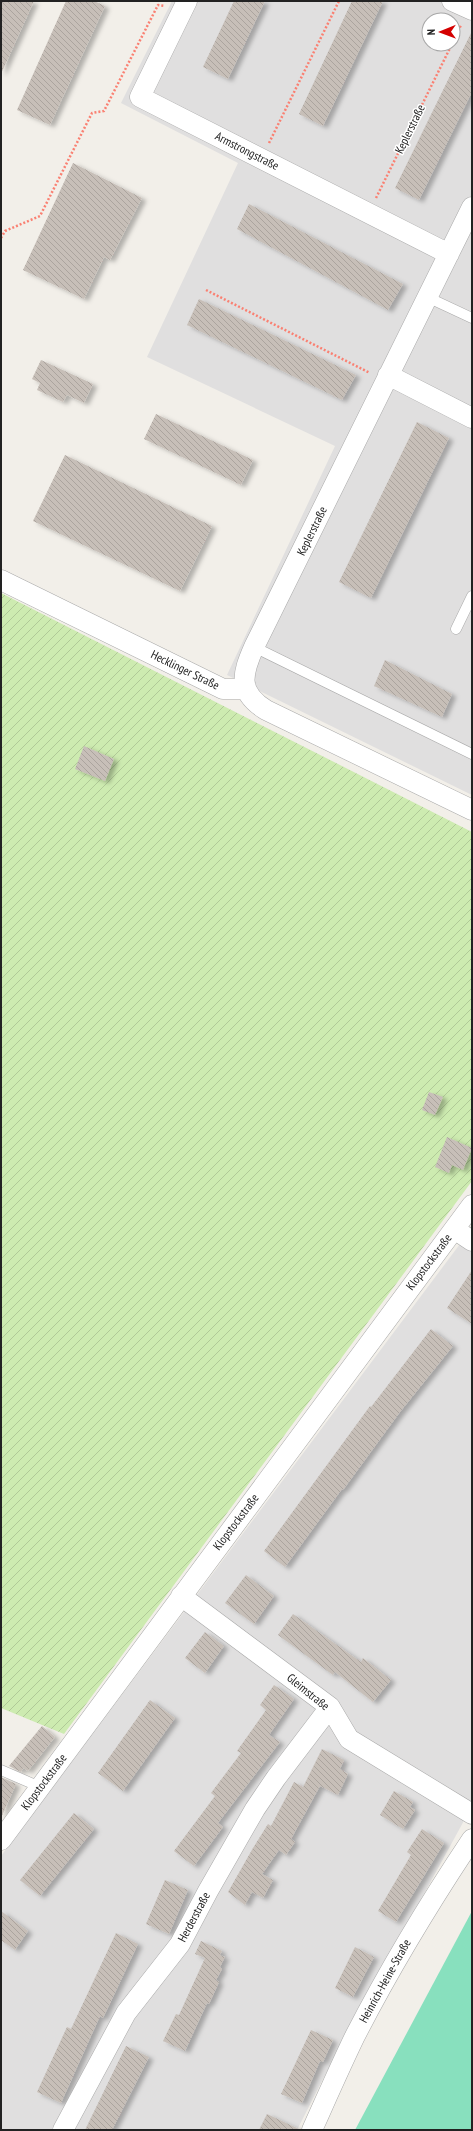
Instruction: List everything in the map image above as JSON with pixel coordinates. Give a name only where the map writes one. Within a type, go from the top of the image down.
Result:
[{"type":"street","points":[[452,1],[472,10]]},
{"type":"street","name":"Armstrongstraße","points":[[185,6],[140,96],[368,214],[449,254]]},
{"type":"street","name":"Keplerstraße","points":[[245,689],[245,670],[254,647],[472,207]]},
{"type":"street","points":[[388,375],[472,418]]},
{"type":"street","name":"Hecklinger Straße","points":[[1,580],[223,688],[245,689]]},
{"type":"street","points":[[245,689],[257,704],[266,710],[472,810]]},
{"type":"street","name":"Klopstockstraße","points":[[1,1840],[472,1204]]},
{"type":"street","points":[[454,1229],[472,1241]]},
{"type":"street","name":"Gleimstraße","points":[[182,1596],[330,1707],[348,1739],[472,1814]]},
{"type":"street","name":"Herderstraße","points":[[63,2130],[126,2012],[136,1997],[180,1944],[208,1891],[255,1809],[276,1778],[330,1707]]},
{"type":"street","name":"Heinrich-Heine-Straße","points":[[312,2130],[355,2038],[381,1987],[443,1883],[472,1839]]},
{"type":"lane","points":[[427,297],[472,318]]},
{"type":"lane","points":[[456,629],[472,596]]},
{"type":"lane","points":[[254,647],[472,754]]},
{"type":"lane","points":[[1,1770],[40,1787]]},
{"type":"path","points":[[262,158],[339,1]]},
{"type":"path","points":[[1,238],[5,231],[40,216],[92,113],[104,111],[158,5],[185,6]]},
{"type":"path","name":"Keplerstraße","points":[[368,214],[448,52]]},
{"type":"path","points":[[206,290],[374,375],[388,375]]},
{"type":"shaded area","points":[[172,1],[472,1],[472,795],[227,675],[335,446],[147,357],[238,163],[121,103]]},
{"type":"shaded area","points":[[472,1228],[472,1806],[323,2079],[297,2130],[1,2130],[1,1856]]},
{"type":"green space","points":[[1,593],[472,832],[472,1181],[64,1734],[1,1708]]},
{"type":"green space","points":[[472,1911],[472,2130],[355,2130]]},
{"type":"building","points":[[1,1],[34,1],[1,74]]},
{"type":"building","points":[[66,1],[94,1],[105,6],[50,125],[17,110]]},
{"type":"building","points":[[234,1],[265,1],[228,79],[203,67]]},
{"type":"building","points":[[352,1],[383,1],[323,126],[299,114]]},
{"type":"building","points":[[472,31],[472,92],[419,200],[395,188]]},
{"type":"building","points":[[73,163],[142,198],[110,260],[104,257],[84,299],[23,270]]},
{"type":"building","points":[[249,204],[403,284],[388,310],[237,229]]},
{"type":"building","points":[[199,299],[356,375],[342,400],[187,325]]},
{"type":"building","points":[[41,360],[93,384],[84,403],[67,395],[63,402],[37,390],[40,383],[32,379]]},
{"type":"building","points":[[156,414],[253,460],[241,485],[144,439]]},
{"type":"building","points":[[417,422],[449,438],[371,598],[339,582]]},
{"type":"building","points":[[65,455],[212,526],[180,591],[33,521]]},
{"type":"building","points":[[385,660],[452,694],[442,717],[374,686]]},
{"type":"building","points":[[84,746],[114,759],[105,781],[75,769]]},
{"type":"building","points":[[429,1092],[443,1097],[435,1115],[422,1110]]},
{"type":"building","points":[[447,1137],[472,1148],[463,1170],[452,1165],[449,1173],[435,1167]]},
{"type":"building","points":[[472,1270],[472,1324],[447,1308]]},
{"type":"building","points":[[431,1329],[453,1346],[400,1412],[285,1567],[264,1551],[370,1406],[371,1407]]},
{"type":"building","points":[[246,1575],[274,1596],[254,1624],[225,1603]]},
{"type":"building","points":[[293,1614],[361,1662],[363,1658],[391,1680],[373,1702],[335,1672],[333,1675],[278,1635]]},
{"type":"building","points":[[205,1632],[224,1646],[205,1673],[185,1658]]},
{"type":"building","points":[[274,1685],[294,1699],[269,1735],[280,1742],[218,1823],[223,1827],[194,1866],[174,1851],[215,1796],[211,1793],[241,1753],[237,1751],[266,1710],[260,1705]]},
{"type":"building","points":[[150,1700],[175,1718],[123,1791],[98,1773]]},
{"type":"building","points":[[42,1726],[55,1737],[28,1771],[23,1768],[21,1772],[9,1766]]},
{"type":"building","points":[[322,1749],[344,1760],[340,1769],[348,1774],[338,1795],[320,1786],[291,1839],[295,1842],[286,1855],[279,1850],[262,1874],[273,1880],[263,1898],[252,1892],[245,1905],[228,1892],[268,1824],[271,1826],[294,1782],[303,1787]]},
{"type":"building","points":[[1,1777],[16,1784],[1,1818]]},
{"type":"building","points":[[394,1791],[413,1802],[410,1807],[415,1810],[403,1829],[380,1815]]},
{"type":"building","points":[[74,1813],[94,1829],[40,1896],[20,1880]]},
{"type":"building","points":[[422,1829],[444,1843],[396,1922],[378,1911],[411,1855],[407,1852]]},
{"type":"building","points":[[165,1880],[188,1890],[169,1934],[146,1924]]},
{"type":"building","points":[[1,1911],[28,1931],[15,1950],[1,1940]]},
{"type":"building","points":[[116,1933],[138,1944],[103,2018],[100,2016],[61,2103],[37,2092],[67,2027],[71,2029]]},
{"type":"building","points":[[201,1941],[222,1951],[220,1955],[225,1957],[220,1967],[222,1969],[216,1980],[219,1982],[209,2004],[207,2003],[185,2051],[163,2041],[176,2014],[179,2015],[205,1958],[195,1954]]},
{"type":"building","points":[[355,1947],[374,1957],[353,1997],[335,1988]]},
{"type":"building","points":[[311,2030],[333,2040],[323,2062],[320,2061],[302,2103],[281,2094]]},
{"type":"building","points":[[126,2046],[149,2057],[112,2130],[85,2130]]},
{"type":"building","points":[[267,2114],[301,2130],[259,2130]]}]
